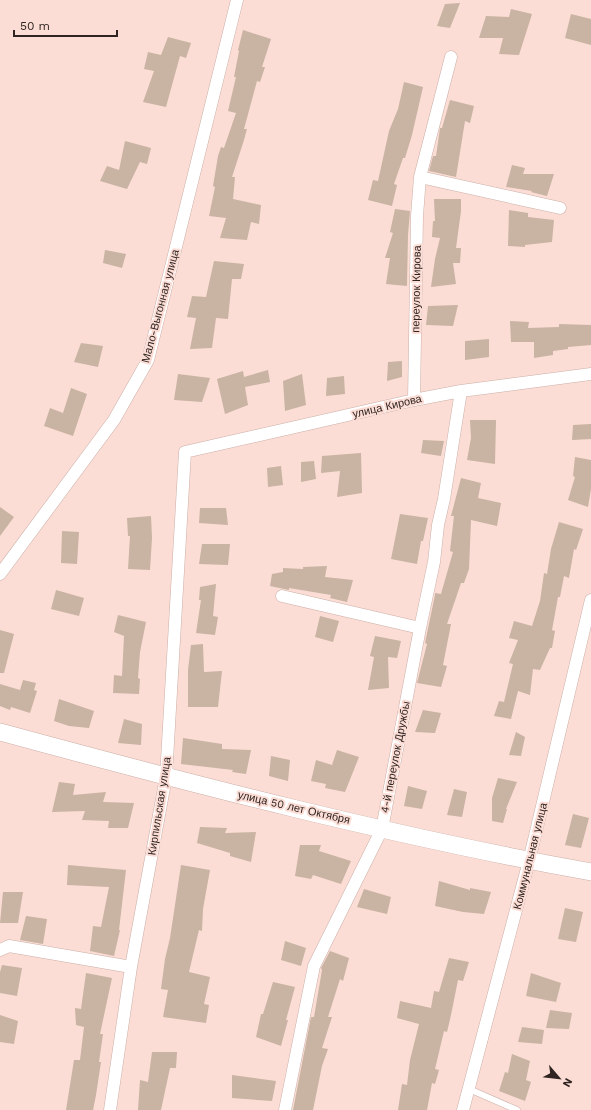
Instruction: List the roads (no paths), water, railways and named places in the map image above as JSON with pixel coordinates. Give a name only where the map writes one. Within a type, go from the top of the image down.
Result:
[{"type":"main road","name":"улица 50 лет Октября","points":[[0,732],[166,777],[382,829],[529,861],[591,872]]},
{"type":"street","name":"Мало-Выгонная улица","points":[[0,574],[114,420],[148,360],[237,0]]},
{"type":"street","name":"переулок Кирова","points":[[414,400],[417,216],[420,177],[451,57]]},
{"type":"street","points":[[420,177],[560,208]]},
{"type":"street","name":"улица Кирова","points":[[185,452],[414,400],[461,391],[591,374]]},
{"type":"street","name":"4-й переулок Дружбы","points":[[285,1110],[314,966],[382,829],[434,562],[438,525],[444,499],[461,391]]},
{"type":"street","name":"Кирпильская улица","points":[[110,1110],[131,967],[166,777],[185,452]]},
{"type":"street","points":[[282,596],[420,628]]},
{"type":"street","name":"Коммунальная улица","points":[[463,1110],[529,861],[591,600]]},
{"type":"street","points":[[0,950],[9,946],[131,967]]},
{"type":"lane","points":[[469,1089],[517,1110]]}]
